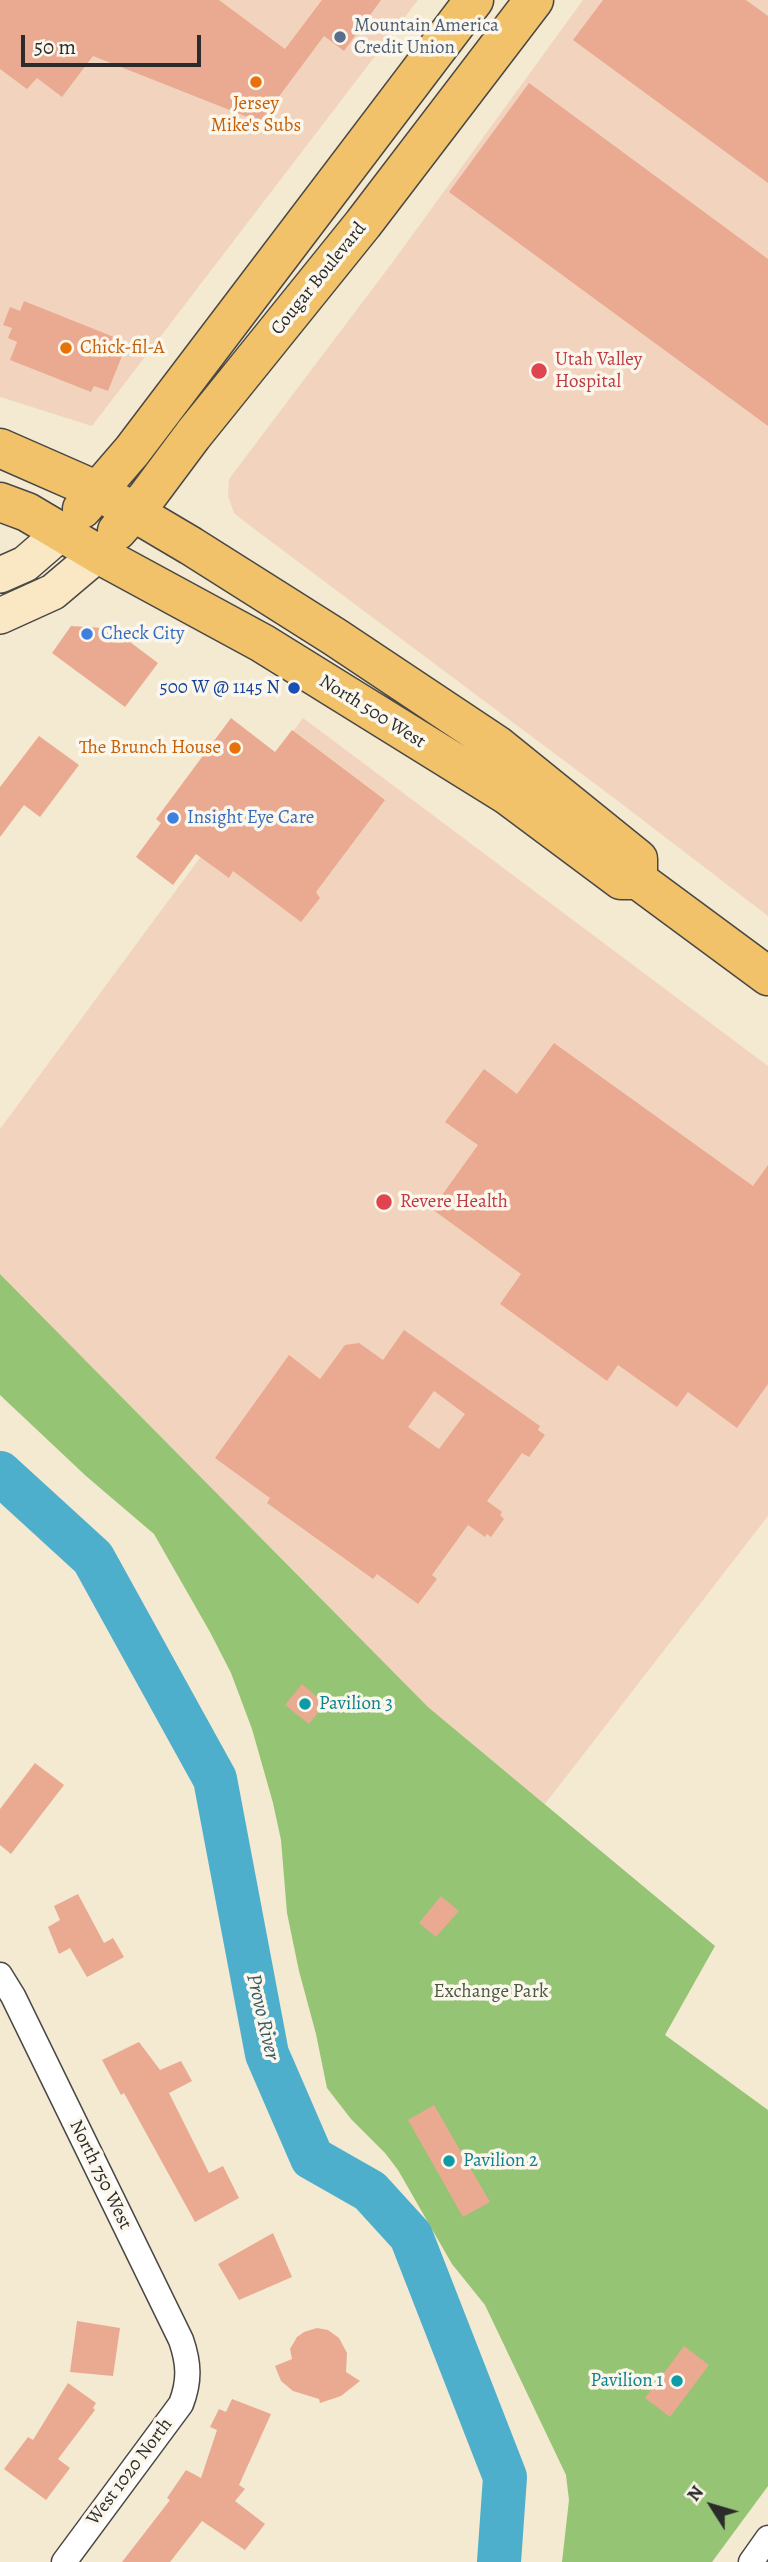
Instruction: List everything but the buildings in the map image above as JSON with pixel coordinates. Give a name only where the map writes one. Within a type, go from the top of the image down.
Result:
[{"type":"main road","points":[[0,575],[25,564],[62,532],[132,451],[474,0]]},
{"type":"main road","name":"Cougar Boulevard","points":[[98,554],[363,224],[534,0]]},
{"type":"main road","points":[[0,448],[98,491],[133,513]]},
{"type":"main road","name":"North 500 West","points":[[0,502],[27,512],[98,554],[230,624],[496,788],[621,880],[638,880],[768,976]]},
{"type":"main road","name":"North 500 West","points":[[133,513],[191,546],[303,617],[497,745],[638,859],[638,880]]},
{"type":"main road","points":[[0,616],[53,592],[98,554]]},
{"type":"street","name":"North 750 West","points":[[0,1975],[13,1996],[181,2340],[188,2361],[188,2378]]},
{"type":"street","name":"West 1020 North","points":[[64,2562],[181,2404],[188,2378]]},
{"type":"street","points":[[751,2562],[768,2538]]},
{"type":"shaded area","points":[[0,0],[418,0],[92,426],[0,397]]},
{"type":"shaded area","name":"Utah Valley Hospital","points":[[583,0],[768,0],[768,916],[245,522],[234,513],[228,496],[229,479],[392,263]]},
{"type":"shaded area","name":"Revere Health","points":[[303,718],[768,1066],[768,1516],[545,1804],[428,1707],[0,1274],[0,1129]]},
{"type":"green space","name":"Exchange Park","points":[[0,1274],[428,1707],[715,1946],[665,2035],[768,2110],[768,2486],[712,2562],[562,2562],[569,2500],[566,2475],[485,2305],[452,2264],[398,2170],[351,2119],[327,2088],[287,1913],[281,1840],[273,1803],[252,1729],[231,1673],[154,1534],[86,1476],[0,1395]]},
{"type":"waterway","name":"Provo River","points":[[0,1473],[93,1558],[215,1779],[267,2054],[312,2158],[370,2191],[411,2236],[505,2477],[499,2562]]},
{"type":"place","name":"Mountain America Credit Union","points":[[340,37]]},
{"type":"place","name":"Jersey Mike's Subs","points":[[256,82]]},
{"type":"place","name":"Chick-fil-A","points":[[66,348]]},
{"type":"place","name":"Utah Valley Hospital","points":[[539,371]]},
{"type":"place","name":"Check City","points":[[87,634]]},
{"type":"place","name":"500 W @ 1145 N","points":[[294,688]]},
{"type":"place","name":"The Brunch House","points":[[235,748]]},
{"type":"place","name":"Insight Eye Care","points":[[173,818]]},
{"type":"place","name":"Revere Health","points":[[384,1202]]},
{"type":"place","name":"Pavilion 3","points":[[305,1704]]},
{"type":"place","name":"Pavilion 2","points":[[449,2161]]},
{"type":"place","name":"Pavilion 1","points":[[677,2381]]}]
